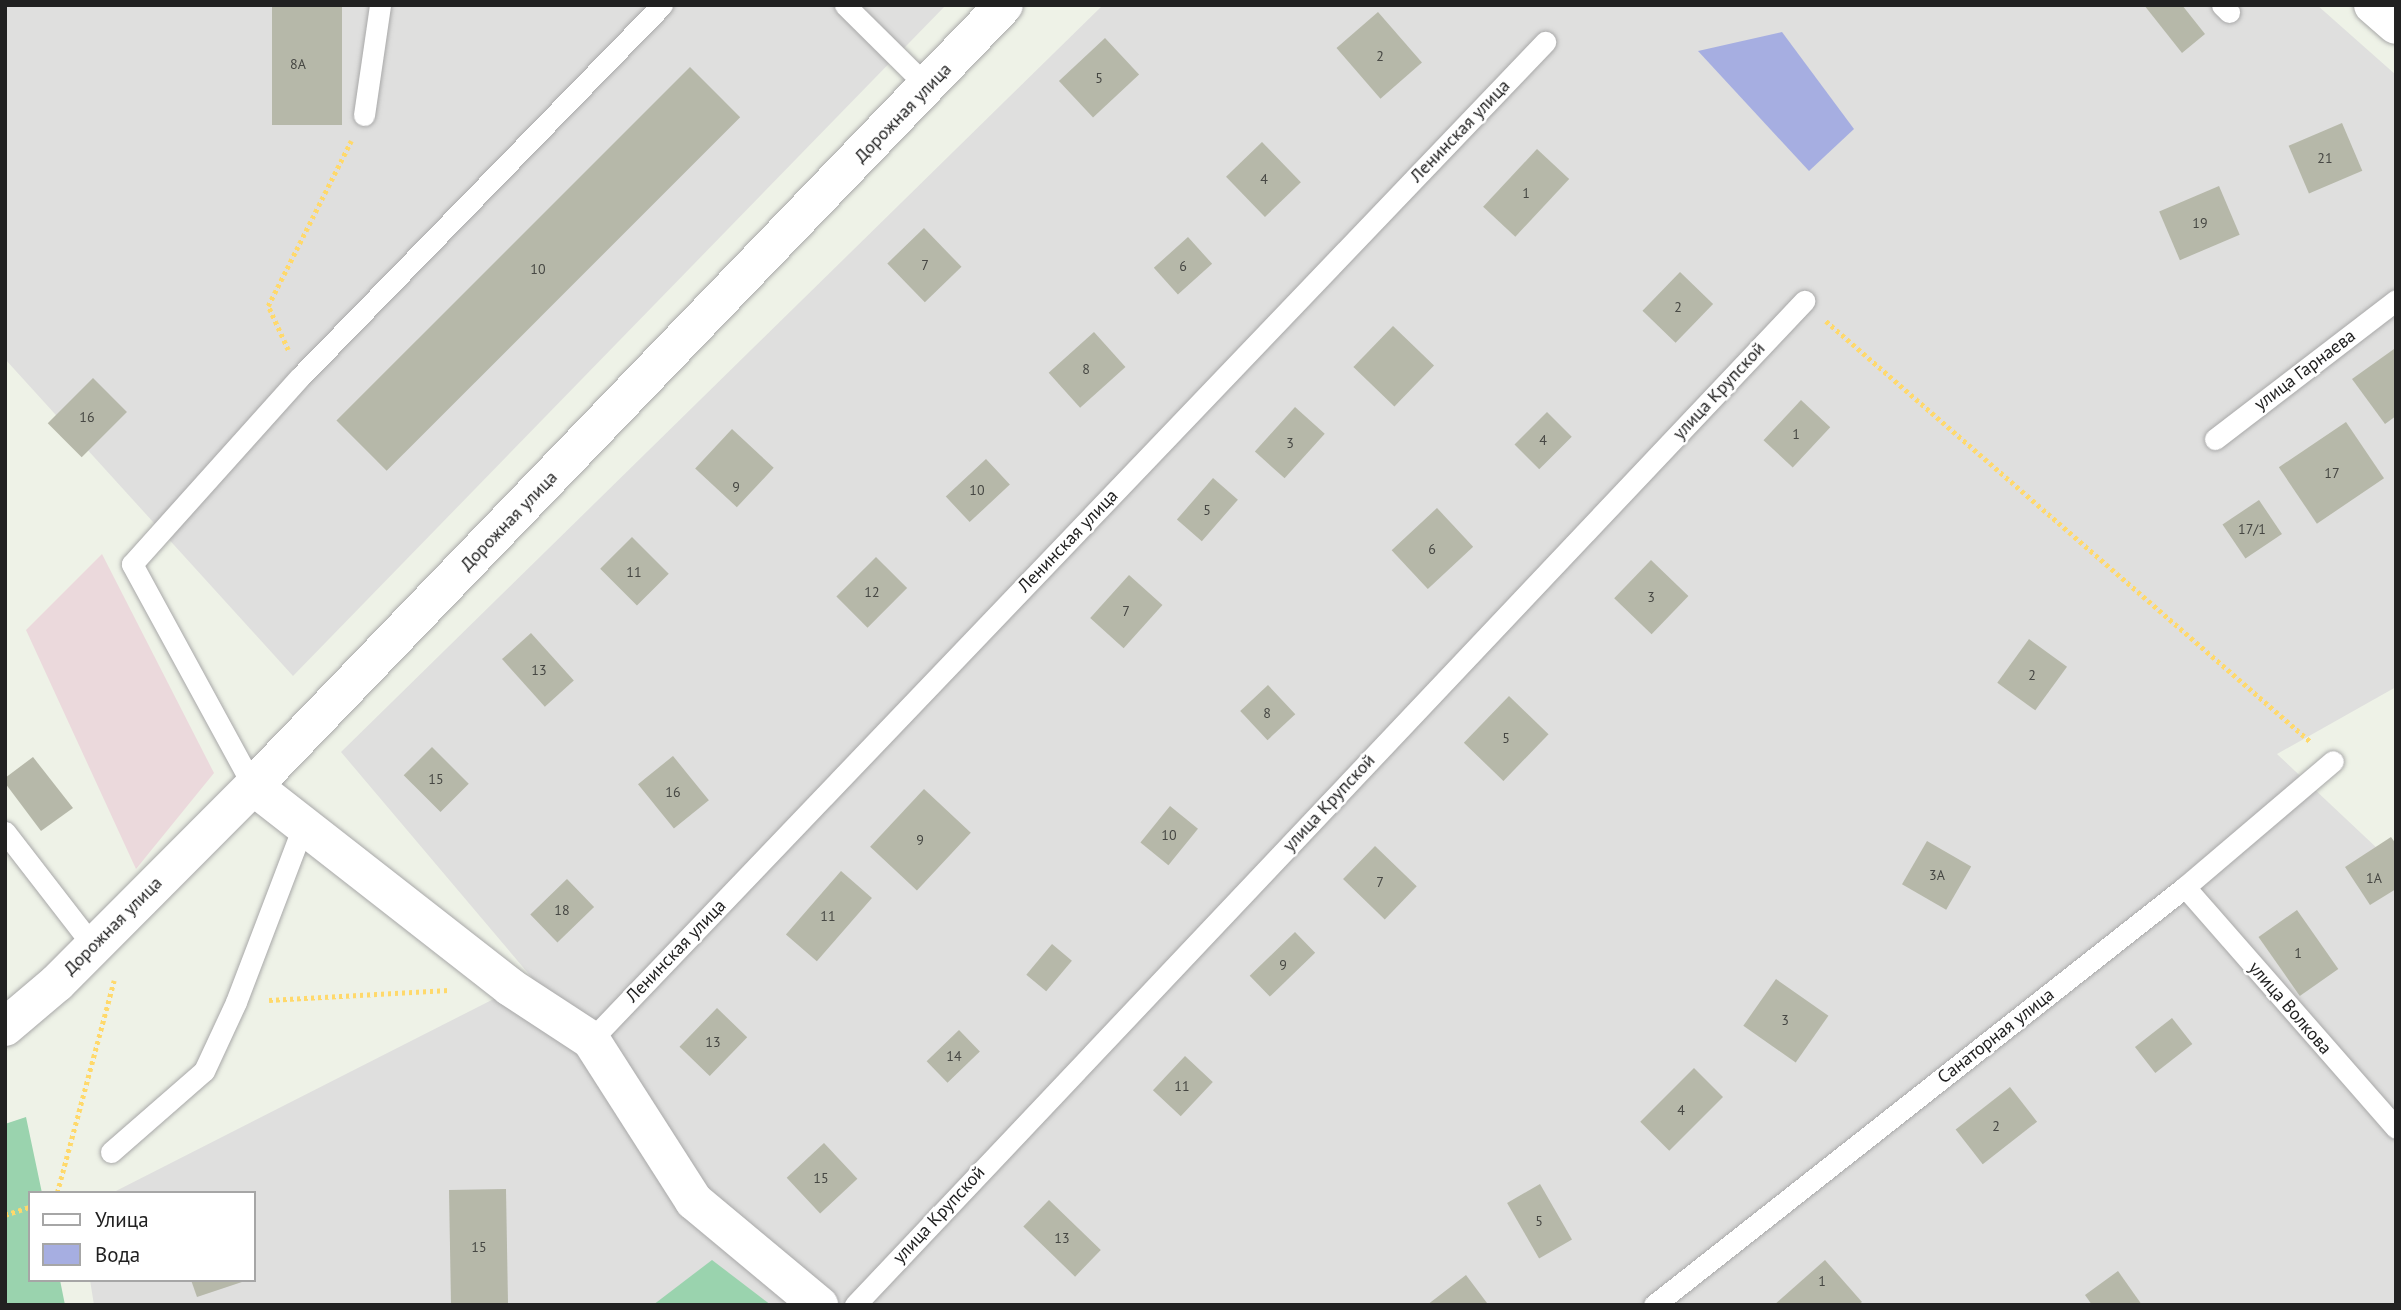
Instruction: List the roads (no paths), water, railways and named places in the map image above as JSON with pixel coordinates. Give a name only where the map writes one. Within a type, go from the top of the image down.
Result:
[{"type":"street","name":"Дорожная улица","points":[[5,1027],[93,946],[253,786],[1004,5]]},
{"type":"street","points":[[2373,5],[2396,25]]},
{"type":"street","points":[[253,786],[510,987],[591,1040],[694,1201],[820,1305]]},
{"type":"lane","points":[[364,116],[380,5]]},
{"type":"lane","points":[[253,786],[132,564],[300,377],[663,5]]},
{"type":"lane","points":[[845,5],[928,87]]},
{"type":"lane","name":"Ленинская улица","points":[[591,1040],[1545,42]]},
{"type":"lane","name":"улица Гарнаева","points":[[2215,439],[2396,300]]},
{"type":"lane","name":"улица Крупской","points":[[855,1305],[1804,301]]},
{"type":"lane","name":"Санаторная улица","points":[[1655,1305],[2185,887],[2333,761]]},
{"type":"lane","points":[[111,1152],[204,1071],[236,1002],[304,824]]},
{"type":"lane","points":[[5,832],[93,946]]},
{"type":"lane","name":"улица Волкова","points":[[2185,887],[2396,1128]]},
{"type":"water","points":[[1782,32],[1854,129],[1809,171],[1698,51]]}]
